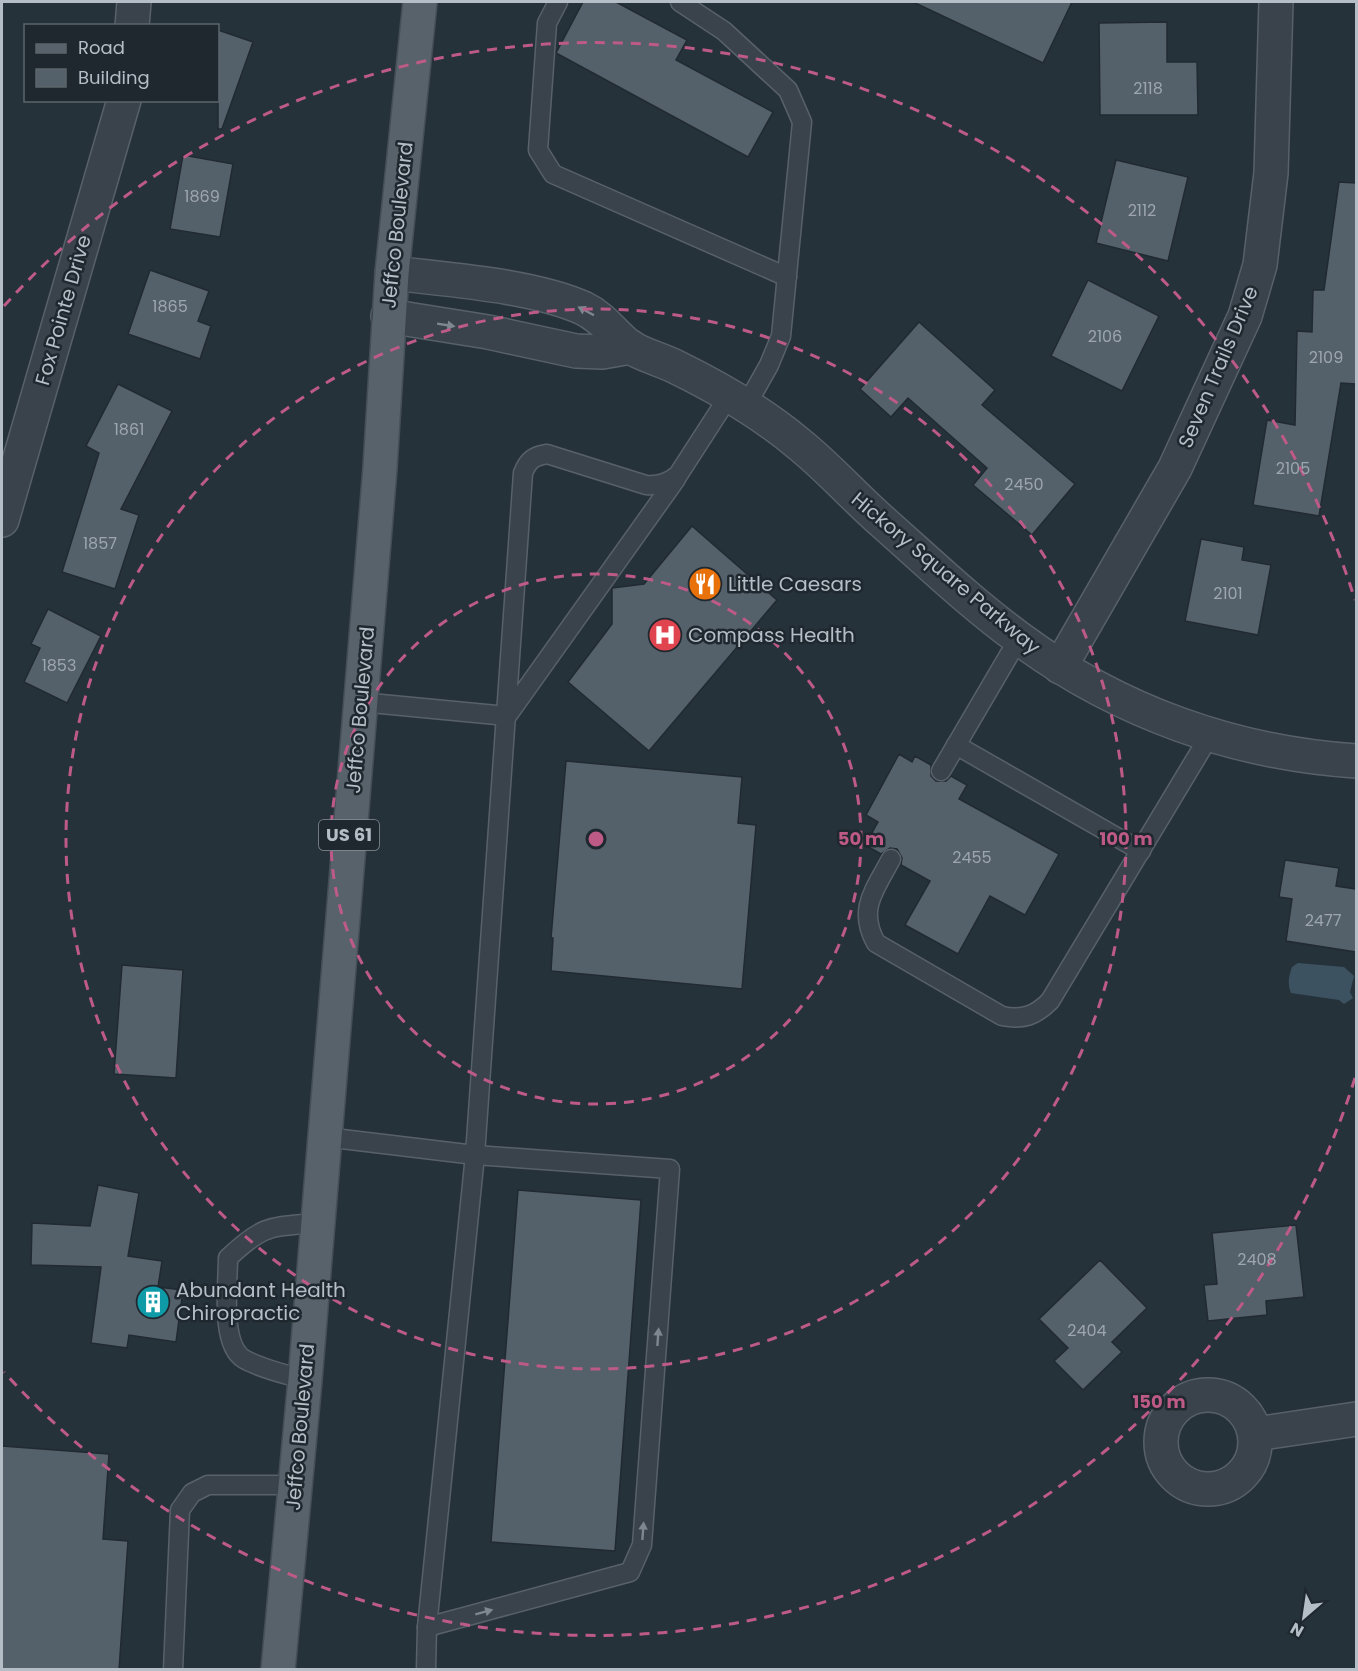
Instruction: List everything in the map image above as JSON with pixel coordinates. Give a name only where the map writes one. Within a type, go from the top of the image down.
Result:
[{"type":"main road","name":"Jeffco Boulevard","points":[[278,1670],[305,1380],[380,468],[388,316],[420,2]]},
{"type":"street","points":[[132,24],[134,2]]},
{"type":"street","name":"Seven Trails Drive","points":[[1060,667],[1175,468],[1245,316],[1260,265],[1271,173],[1276,2]]},
{"type":"street","name":"Fox Pointe Drive","points":[[2,520],[122,102]]},
{"type":"street","name":"Hickory Square Parkway","points":[[392,273],[466,283],[554,299],[584,308],[611,326],[631,347],[680,368],[738,401],[800,444],[885,524],[1019,638],[1060,667],[1135,707],[1210,735],[1286,753],[1356,761]]},
{"type":"street","points":[[388,316],[488,332],[576,351],[602,352],[631,347]]},
{"type":"street","points":[[1256,1434],[1356,1419]]},
{"type":"lane","points":[[558,2],[547,23],[538,150],[553,174],[787,277]]},
{"type":"lane","points":[[507,716],[678,475],[769,365],[781,336],[802,122],[788,90],[724,31],[680,2]]},
{"type":"lane","points":[[426,1670],[427,1627],[475,1155],[524,473],[527,463],[537,456],[547,454],[657,486],[669,482],[678,475]]},
{"type":"lane","points":[[941,771],[1019,638]]},
{"type":"lane","points":[[360,702],[507,716]]},
{"type":"lane","points":[[891,860],[870,899],[866,912],[869,931],[876,943],[1002,1016],[1016,1019],[1029,1017],[1050,1001],[1210,735]]},
{"type":"lane","points":[[956,745],[1141,851]]},
{"type":"lane","points":[[325,1137],[475,1155],[670,1169],[642,1545],[630,1572],[427,1627]]},
{"type":"lane","points":[[305,1380],[244,1360],[234,1351],[227,1326],[228,1258],[247,1240],[268,1227],[318,1223]]},
{"type":"lane","points":[[173,1670],[180,1510],[192,1493],[208,1485],[295,1485]]},
{"type":"water","points":[[1298,963],[1344,967],[1354,976],[1350,992],[1353,998],[1344,1004],[1339,1000],[1291,993],[1290,973],[1292,967]]},
{"type":"building","points":[[583,2],[616,2],[687,40],[676,60],[773,112],[748,157],[556,53]]},
{"type":"building","points":[[913,2],[1072,2],[1043,63]]},
{"type":"building","points":[[1167,22],[1167,62],[1197,62],[1198,115],[1100,115],[1099,23]]},
{"type":"building","points":[[219,30],[253,42],[222,129],[218,129]]},
{"type":"building","points":[[183,155],[233,164],[220,237],[170,229]]},
{"type":"building","points":[[1116,160],[1188,177],[1168,261],[1096,243]]},
{"type":"building","points":[[1339,182],[1356,183],[1356,384],[1341,383],[1319,516],[1253,505],[1267,420],[1295,425],[1297,331],[1312,332],[1313,290],[1324,290]]},
{"type":"building","points":[[150,270],[209,291],[198,321],[211,326],[200,359],[128,334]]},
{"type":"building","points":[[1088,280],[1159,316],[1122,391],[1051,356]]},
{"type":"building","points":[[919,322],[995,390],[982,405],[1075,484],[1032,535],[973,485],[987,468],[908,398],[891,417],[860,389]]},
{"type":"building","points":[[118,384],[172,411],[121,509],[139,515],[115,589],[62,572],[99,453],[86,446]]},
{"type":"building","points":[[692,526],[777,600],[649,751],[568,682],[612,624],[612,588],[644,584]]},
{"type":"building","points":[[1201,539],[1244,547],[1242,560],[1271,565],[1258,635],[1185,621]]},
{"type":"building","points":[[48,609],[101,636],[67,703],[24,682],[40,648],[31,644]]},
{"type":"building","points":[[899,754],[912,762],[915,756],[931,765],[931,776],[936,781],[946,781],[951,776],[967,785],[959,799],[1059,854],[1025,915],[990,896],[958,954],[905,925],[930,881],[901,865],[902,858],[897,849],[890,848],[881,854],[865,845],[878,822],[866,815]]},
{"type":"building","points":[[566,761],[742,777],[738,823],[756,825],[742,989],[551,971],[553,938],[551,938]]},
{"type":"building","points":[[1285,860],[1339,868],[1336,886],[1356,889],[1356,952],[1286,941],[1292,899],[1279,897]]},
{"type":"building","points":[[122,965],[183,970],[176,1078],[114,1074]]},
{"type":"building","points":[[98,1185],[139,1193],[128,1256],[162,1261],[158,1287],[183,1290],[176,1342],[129,1335],[127,1348],[91,1343],[101,1267],[31,1265],[32,1223],[90,1226]]},
{"type":"building","points":[[518,1190],[641,1200],[615,1551],[491,1542]]},
{"type":"building","points":[[1296,1225],[1304,1297],[1266,1301],[1267,1315],[1208,1321],[1204,1285],[1217,1284],[1212,1233]]},
{"type":"building","points":[[1100,1260],[1147,1308],[1112,1342],[1122,1352],[1083,1390],[1054,1361],[1068,1348],[1039,1319]]},
{"type":"building","points":[[2,1446],[109,1454],[103,1539],[128,1541],[119,1670],[2,1670]]},
{"type":"place","name":"Little Caesars","points":[[705,584]]},
{"type":"place","name":"Compass Health","points":[[665,635]]},
{"type":"place","name":"Abundant Health Chiropractic","points":[[153,1302]]}]
